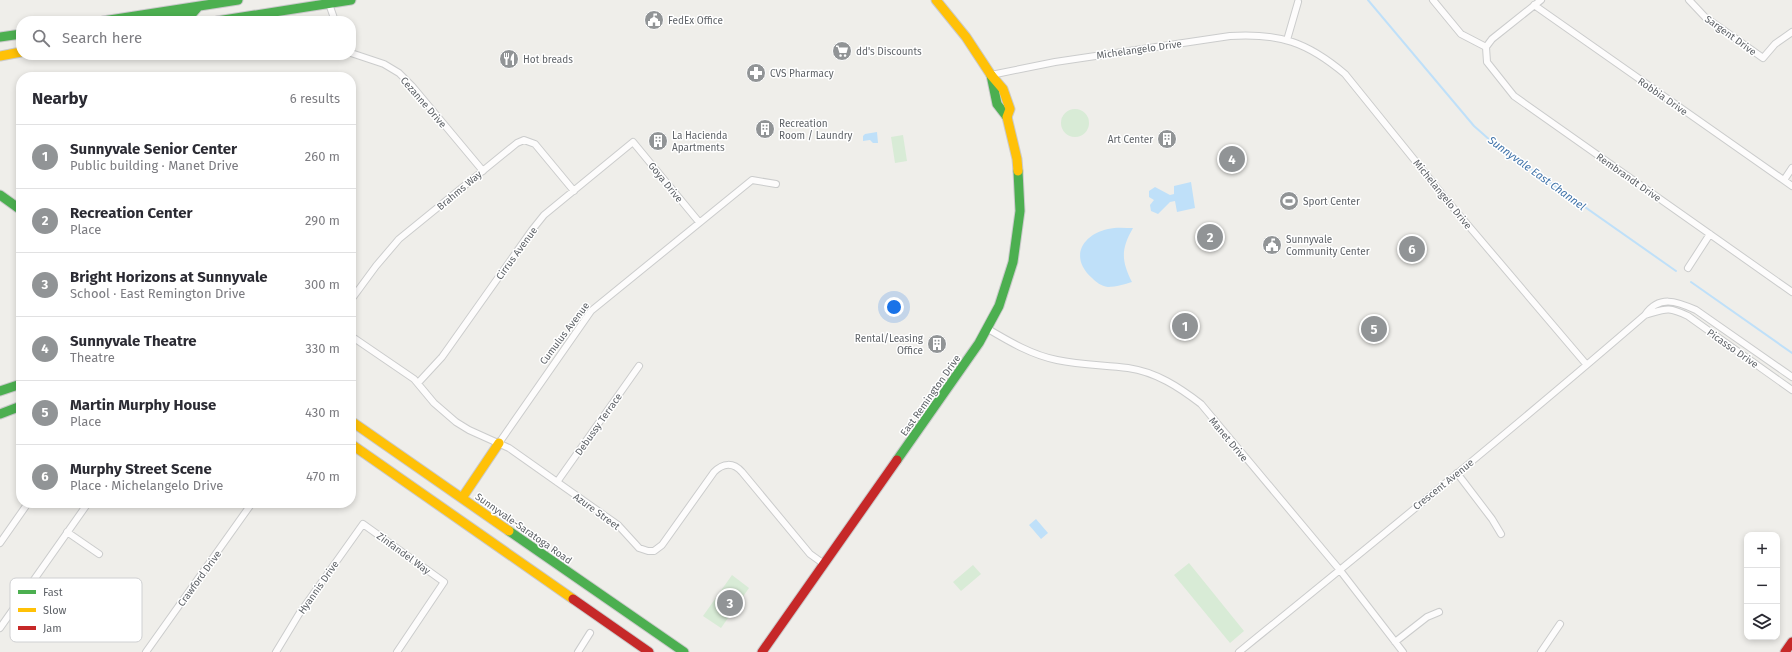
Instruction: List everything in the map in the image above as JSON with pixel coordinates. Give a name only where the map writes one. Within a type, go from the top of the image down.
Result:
[{"type":"main road","points":[[136,16],[238,0]]},
{"type":"main road","points":[[245,16],[328,2],[350,0]]},
{"type":"main road","name":"East Remington Drive","points":[[762,652],[988,329],[999,306],[1009,277],[1019,228],[1019,176],[1008,117],[1000,113],[993,93],[991,75],[966,37],[936,0]]},
{"type":"main road","points":[[185,16],[191,15],[198,7]]},
{"type":"main road","points":[[0,37],[16,35]]},
{"type":"main road","points":[[0,56],[16,53]]},
{"type":"main road","points":[[0,195],[16,206]]},
{"type":"main road","points":[[0,391],[16,386]]},
{"type":"main road","points":[[0,414],[16,408]]},
{"type":"main road","name":"Sunnyvale-Saratoga Road","points":[[356,424],[684,652]]},
{"type":"main road","name":"Cumulus Avenue","points":[[462,498],[499,443]]},
{"type":"main road","points":[[356,447],[649,652]]},
{"type":"main road","points":[[1785,652],[1792,642]]},
{"type":"street","points":[[1433,0],[1461,34],[1486,47],[1492,39],[1541,0]]},
{"type":"street","name":"Sargent Drive","points":[[1689,0],[1705,17],[1763,58],[1775,44],[1792,32]]},
{"type":"street","points":[[328,2],[333,16]]},
{"type":"street","points":[[1287,40],[1298,2]]},
{"type":"street","name":"Robbia Drive","points":[[1534,5],[1792,186]]},
{"type":"street","name":"Michelangelo Drive","points":[[991,75],[1055,62],[1230,36],[1256,34],[1287,40],[1307,47],[1327,58],[1345,74],[1450,204],[1586,364]]},
{"type":"street","name":"Rembrandt Drive","points":[[1486,47],[1487,62],[1514,96],[1792,292]]},
{"type":"street","name":"Cezanne Drive","points":[[356,55],[384,64],[399,73],[416,90],[483,171]]},
{"type":"street","name":"Brahms Way","points":[[356,293],[380,261],[399,239],[517,143],[524,140],[535,144],[574,191]]},
{"type":"street","name":"Cirrus Avenue","points":[[418,383],[442,357],[544,215],[633,142]]},
{"type":"street","name":"Goya Drive","points":[[633,142],[699,222]]},
{"type":"street","points":[[1784,180],[1792,168]]},
{"type":"street","name":"Cumulus Avenue","points":[[499,443],[591,311],[752,180],[776,184]]},
{"type":"street","points":[[1688,268],[1710,234]]},
{"type":"street","name":"Crescent Avenue","points":[[1239,652],[1302,602],[1457,473],[1644,315],[1651,306],[1659,302],[1673,302]]},
{"type":"street","name":"Picasso Drive","points":[[1673,302],[1696,310],[1792,377]]},
{"type":"street","name":"Crescent Avenue","points":[[1644,315],[1662,310],[1673,309]]},
{"type":"street","name":"Picasso Drive","points":[[1673,309],[1688,316],[1792,390]]},
{"type":"street","name":"Manet Drive","points":[[988,329],[1013,343],[1044,357],[1083,364],[1128,368],[1147,372],[1180,387],[1201,404],[1339,570],[1403,652]]},
{"type":"street","name":"Azure Street","points":[[356,340],[418,383],[434,403],[456,422],[508,447],[622,528],[639,548],[654,551],[662,546],[714,472],[725,465],[733,465],[742,472],[810,554],[824,564]]},
{"type":"street","name":"Debussy Terrace","points":[[557,482],[639,366]]},
{"type":"street","points":[[1457,473],[1492,519],[1501,534]]},
{"type":"street","points":[[0,543],[24,508]]},
{"type":"street","points":[[35,578],[84,508]]},
{"type":"street","name":"Crawford Drive","points":[[146,652],[248,508]]},
{"type":"street","name":"Zinfandel Way","points":[[363,524],[444,582],[396,652]]},
{"type":"street","name":"Hyannis Drive","points":[[276,652],[299,614],[363,524]]},
{"type":"street","points":[[67,532],[99,554]]},
{"type":"street","points":[[1395,642],[1427,617],[1439,612]]},
{"type":"street","points":[[0,628],[10,614]]},
{"type":"street","points":[[1541,652],[1560,624]]},
{"type":"street","points":[[578,652],[590,633]]},
{"type":"green space","points":[[1075,109],[1085,113],[1089,123],[1085,133],[1075,137],[1065,133],[1061,123],[1065,113]]},
{"type":"green space","points":[[903,135],[907,161],[895,163],[891,137]]},
{"type":"green space","points":[[1189,563],[1244,631],[1230,643],[1174,575]]},
{"type":"green space","points":[[973,565],[981,574],[961,591],[953,582]]},
{"type":"green space","points":[[732,575],[749,588],[721,628],[703,616]]},
{"type":"water","points":[[877,132],[878,143],[873,143],[870,140],[863,141],[863,136],[865,134]]},
{"type":"water","points":[[1191,182],[1195,208],[1177,212],[1175,201],[1170,202],[1158,214],[1151,211],[1150,205],[1154,200],[1149,197],[1149,191],[1155,187],[1170,195],[1174,194],[1174,186]]},
{"type":"water","points":[[1133,228],[1126,242],[1124,255],[1124,261],[1132,282],[1111,287],[1099,284],[1085,270],[1081,262],[1080,255],[1085,242],[1091,236],[1108,229]]},
{"type":"water","points":[[1036,519],[1048,533],[1041,539],[1029,525]]},
{"type":"waterway","name":"Sunnyvale East Channel","points":[[1368,0],[1474,126],[1491,141],[1676,271]]},
{"type":"waterway","name":"Sunnyvale East Channel","points":[[1691,282],[1792,353]]},
{"type":"traffic: fast","points":[[135,16],[238,0]]},
{"type":"traffic: fast","points":[[249,16],[351,0]]},
{"type":"traffic: fast","points":[[185,16],[191,15],[198,7]]},
{"type":"traffic: fast","points":[[0,37],[16,35]]},
{"type":"traffic: fast","points":[[991,75],[997,104],[1007,117]]},
{"type":"traffic: fast","points":[[897,460],[979,343],[999,306],[1013,262],[1020,211],[1018,171]]},
{"type":"traffic: fast","points":[[0,195],[16,206]]},
{"type":"traffic: fast","points":[[0,391],[16,386]]},
{"type":"traffic: fast","points":[[0,414],[16,408]]},
{"type":"traffic: fast","points":[[509,531],[684,652]]},
{"type":"traffic: slow","points":[[936,0],[966,37],[991,75],[1003,89],[1010,109],[1007,117],[1017,159],[1018,171]]},
{"type":"traffic: slow","points":[[0,56],[16,53]]},
{"type":"traffic: slow","points":[[356,424],[509,531]]},
{"type":"traffic: slow","points":[[462,498],[499,443]]},
{"type":"traffic: slow","points":[[356,447],[573,599]]},
{"type":"traffic: jam","points":[[762,652],[897,460]]},
{"type":"traffic: jam","points":[[573,599],[649,652]]},
{"type":"traffic: jam","points":[[1785,652],[1792,642]]},
{"type":"place","name":"FedEx Office","points":[[654,20]]},
{"type":"place","name":"dd's Discounts","points":[[842,51]]},
{"type":"place","name":"Hot breads","points":[[509,59]]},
{"type":"place","name":"CVS Pharmacy","points":[[756,73]]},
{"type":"place","name":"Recreation Room / Laundry","points":[[765,129]]},
{"type":"place","name":"Art Center","points":[[1167,139]]},
{"type":"place","name":"La Hacienda Apartments","points":[[658,141]]},
{"type":"place","name":"Sunnyvale Theatre","points":[[1232,159]]},
{"type":"place","name":"Sport Center","points":[[1289,201]]},
{"type":"place","name":"Recreation Center","points":[[1210,237]]},
{"type":"place","name":"Sunnyvale Community Center","points":[[1272,245]]},
{"type":"place","name":"Murphy Street Scene","points":[[1412,249]]},
{"type":"place","name":"Sunnyvale Senior Center","points":[[1185,326]]},
{"type":"place","name":"Martin Murphy House","points":[[1374,329]]},
{"type":"place","name":"Rental/Leasing Office","points":[[937,344]]},
{"type":"place","name":"Bright Horizons at Sunnyvale","points":[[730,603]]}]
